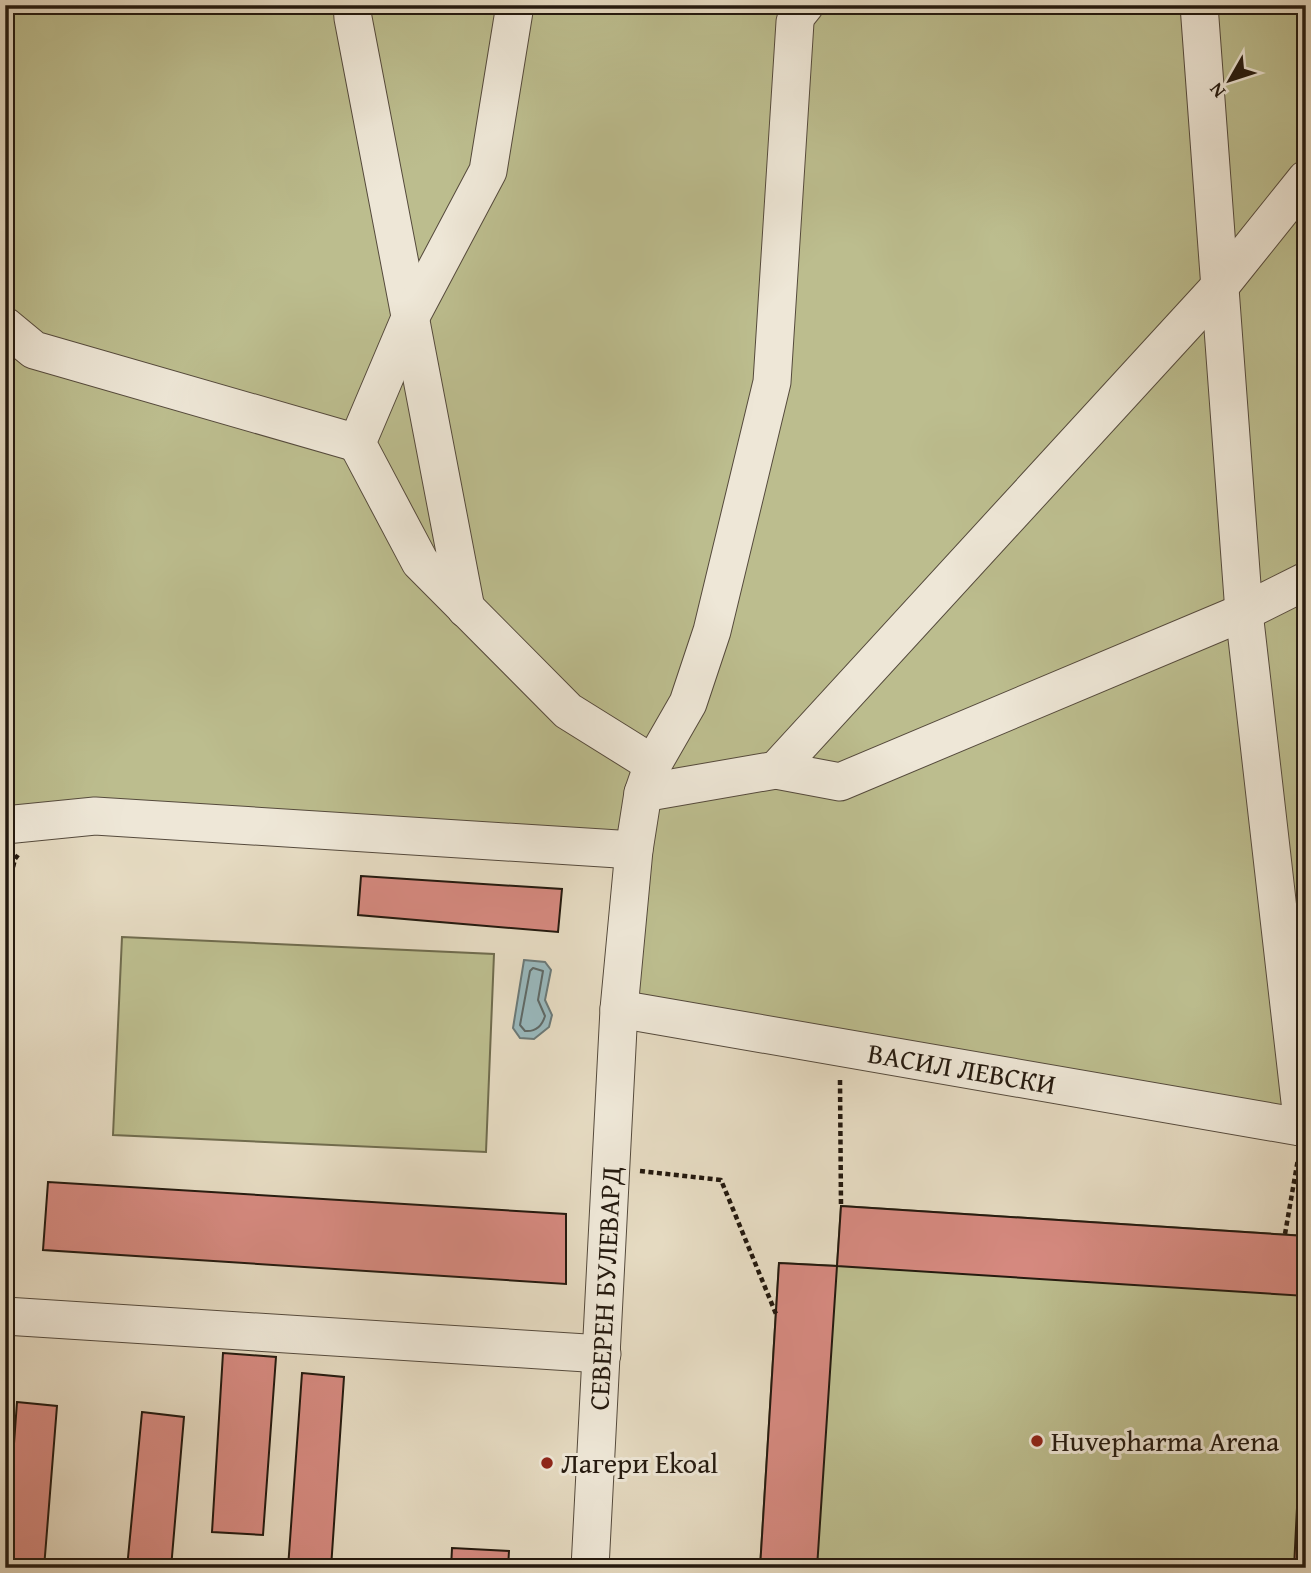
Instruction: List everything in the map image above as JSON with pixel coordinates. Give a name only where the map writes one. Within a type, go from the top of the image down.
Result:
[{"type":"street","points":[[352,5],[466,609]]},
{"type":"street","points":[[358,443],[410,318],[488,171],[515,5]]},
{"type":"street","points":[[648,779],[688,703],[712,631],[772,382],[795,22],[805,5]]},
{"type":"street","points":[[1199,5],[1244,612],[1304,1128]]},
{"type":"street","points":[[776,770],[1221,285],[1306,179]]},
{"type":"street","points":[[5,326],[20,351],[358,443],[420,562],[568,711],[648,779],[776,770],[840,782],[1244,612],[1306,580]]},
{"type":"street","name":"СЕВЕРЕН БУЛЕВАРД","points":[[590,1568],[619,1009],[634,850],[648,779]]},
{"type":"street","points":[[5,825],[95,816],[634,850]]},
{"type":"street","name":"ВАСИЛ ЛЕВСКИ","points":[[619,1009],[1304,1128]]},
{"type":"street","points":[[5,1316],[602,1354]]},
{"type":"path","points":[[840,1048],[841,1206]]},
{"type":"path","points":[[1285,1234],[1304,1128]]},
{"type":"path","points":[[611,1167],[721,1180],[776,1314]]},
{"type":"green space","points":[[5,5],[1306,5],[1306,1121],[630,1015],[643,842],[5,814]]},
{"type":"green space","points":[[122,937],[494,954],[486,1152],[113,1135]]},
{"type":"green space","name":"Huvepharma Arena","points":[[841,1206],[1306,1236],[1306,1568],[760,1568],[779,1263],[837,1266]]},
{"type":"water","points":[[524,960],[545,962],[551,970],[545,1000],[552,1015],[549,1027],[534,1039],[520,1038],[513,1028]]},
{"type":"building","points":[[361,876],[562,889],[558,932],[358,915]]},
{"type":"building","points":[[48,1182],[566,1214],[566,1284],[43,1250]]},
{"type":"building","points":[[841,1206],[1306,1236],[1306,1296],[837,1266]]},
{"type":"building","points":[[779,1263],[837,1266],[817,1568],[760,1568]]},
{"type":"building","points":[[1306,1328],[1306,1568],[1294,1568]]},
{"type":"building","points":[[223,1353],[276,1357],[263,1535],[212,1532]]},
{"type":"building","points":[[302,1373],[344,1377],[331,1568],[288,1568]]},
{"type":"building","points":[[17,1402],[57,1406],[44,1568],[5,1568]]},
{"type":"building","points":[[142,1412],[184,1417],[171,1568],[127,1568]]},
{"type":"building","points":[[452,1548],[509,1551],[508,1568],[451,1568]]},
{"type":"place","name":"Huvepharma Arena","points":[[1037,1441]]},
{"type":"place","name":"Лагери Ekoal","points":[[547,1463]]}]
